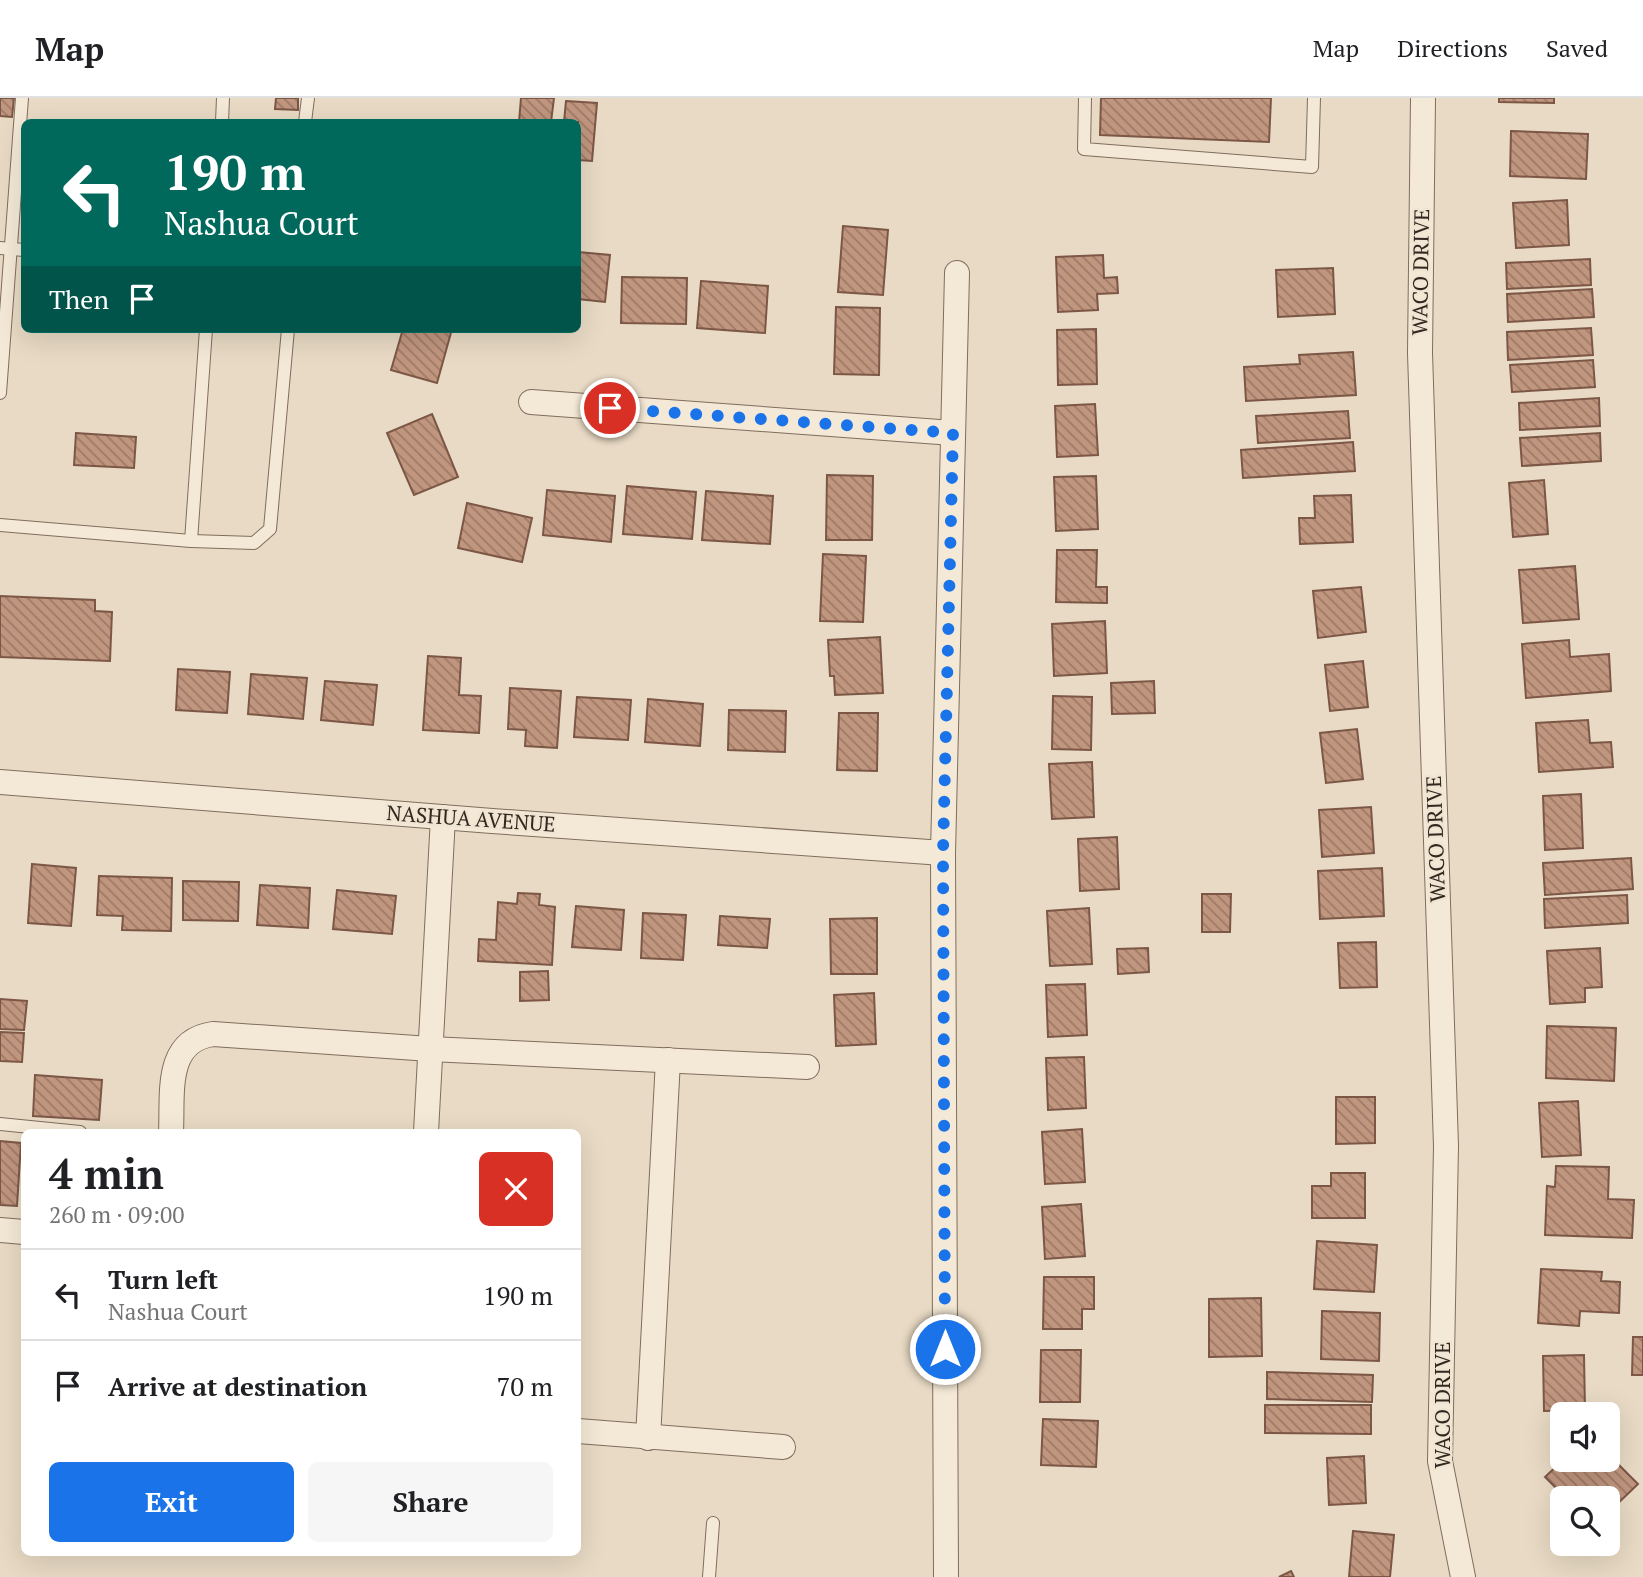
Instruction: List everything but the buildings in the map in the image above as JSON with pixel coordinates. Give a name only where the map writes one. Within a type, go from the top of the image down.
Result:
[{"type":"street","name":"WACO DRIVE","points":[[1423,98],[1420,353],[1446,1146],[1440,1461],[1463,1577]]},
{"type":"street","points":[[946,1577],[943,853],[957,273]]},
{"type":"street","points":[[531,402],[953,433]]},
{"type":"street","name":"NASHUA AVENUE","points":[[0,782],[943,853]]},
{"type":"street","points":[[426,1129],[443,817]]},
{"type":"street","points":[[171,1129],[174,1065],[184,1047],[198,1036],[213,1034],[430,1049],[807,1067]]},
{"type":"street","points":[[648,1438],[668,1060]]},
{"type":"street","points":[[0,1230],[21,1232]]},
{"type":"street","points":[[581,1431],[783,1447]]},
{"type":"lane","points":[[0,393],[22,98]]},
{"type":"lane","points":[[222,119],[223,98]]},
{"type":"lane","points":[[305,119],[308,98]]},
{"type":"lane","points":[[1085,98],[1084,149],[1312,167],[1314,98]]},
{"type":"lane","points":[[191,541],[206,333]]},
{"type":"lane","points":[[0,525],[191,541],[254,543],[271,529],[288,333]]},
{"type":"lane","points":[[0,1124],[50,1129]]},
{"type":"lane","points":[[709,1577],[713,1523]]},
{"type":"route","points":[[610,408],[953,433],[943,853],[945,1349]]}]
